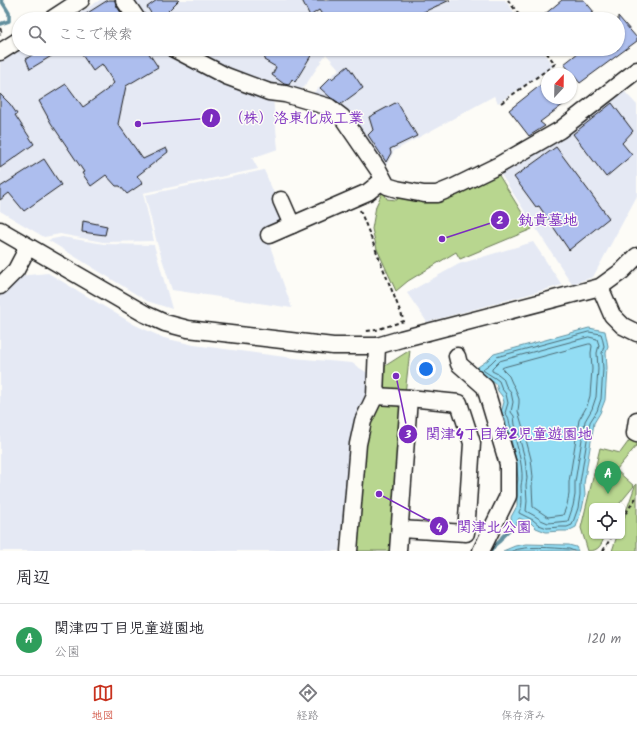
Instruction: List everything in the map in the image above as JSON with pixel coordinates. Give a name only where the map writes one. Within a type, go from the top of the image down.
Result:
[{"type":"street","points":[[63,12],[81,0]]},
{"type":"street","points":[[124,0],[132,12]]},
{"type":"street","points":[[0,52],[12,44]]},
{"type":"street","points":[[187,56],[226,76],[269,92],[285,94],[329,107],[342,117],[379,171],[387,186],[424,194],[437,194],[499,166],[560,130],[637,70]]},
{"type":"street","points":[[269,235],[368,192],[383,180]]},
{"type":"street","points":[[281,200],[292,225]]},
{"type":"street","points":[[0,230],[145,314],[165,323],[214,332],[333,346],[377,346],[600,287],[622,272],[637,256]]},
{"type":"street","points":[[0,286],[16,270],[28,247]]},
{"type":"street","points":[[600,287],[612,315],[623,326],[637,333]]},
{"type":"street","points":[[349,551],[358,444],[363,421],[376,396],[377,346]]},
{"type":"street","points":[[457,356],[459,364],[485,387],[508,464],[508,496],[481,551]]},
{"type":"street","points":[[376,396],[460,403],[472,443],[466,533],[400,529]]},
{"type":"street","points":[[398,551],[410,398]]},
{"type":"street","points":[[637,420],[635,433],[637,434]]},
{"type":"path","points":[[508,0],[517,12]]},
{"type":"path","points":[[0,28],[2,33],[0,34]]},
{"type":"path","points":[[501,104],[555,64],[549,56]]},
{"type":"path","points":[[355,198],[404,321],[376,330],[362,332]]},
{"type":"path","points":[[625,514],[637,496]]},
{"type":"path","points":[[603,551],[610,539]]},
{"type":"shaded area","points":[[100,0],[122,0],[129,12],[81,12]]},
{"type":"shaded area","points":[[130,0],[505,0],[514,12],[137,12]]},
{"type":"shaded area","points":[[12,54],[12,56],[178,56],[273,98],[278,149],[252,158],[258,169],[143,193],[154,241],[103,242],[60,234],[44,237],[0,211],[0,61]]},
{"type":"shaded area","points":[[199,56],[325,56],[305,86],[297,94],[263,86]]},
{"type":"shaded area","points":[[328,56],[546,56],[553,66],[550,68],[541,68],[541,74],[498,103],[494,96],[394,151],[384,169],[341,106],[311,95],[339,69]]},
{"type":"shaded area","points":[[624,91],[637,105],[637,196],[593,277],[572,284],[500,173]]},
{"type":"shaded area","points":[[264,170],[287,223],[265,232],[292,308],[172,290],[157,243],[145,195]]},
{"type":"shaded area","points":[[62,237],[104,244],[154,245],[172,309],[147,301],[48,240]]},
{"type":"shaded area","points":[[533,242],[562,285],[427,322],[407,293],[459,264]]},
{"type":"shaded area","points":[[48,273],[135,325],[164,338],[194,345],[293,358],[352,363],[372,376],[368,390],[357,414],[351,439],[339,551],[0,551],[0,294],[18,276]]},
{"type":"green space","points":[[495,169],[532,229],[460,259],[456,252],[408,281],[396,291],[377,249],[372,229],[376,206],[383,191],[387,199],[397,200],[399,195],[434,196]]},
{"type":"green space","points":[[410,350],[405,394],[389,393],[384,386],[385,366]]},
{"type":"green space","points":[[383,402],[400,404],[403,410],[391,551],[357,551],[366,429],[375,407]]},
{"type":"green space","points":[[631,438],[637,443],[637,445],[616,470],[634,486],[620,503],[589,503],[589,539],[604,539],[597,549],[588,551],[581,528],[600,448],[620,453]]},
{"type":"green space","points":[[637,484],[637,551],[612,551],[616,539],[625,539],[625,514]]},
{"type":"water","points":[[589,328],[605,331],[608,346],[606,353],[607,368],[605,400],[594,423],[584,484],[585,495],[576,527],[568,531],[546,532],[519,518],[513,527],[511,517],[517,506],[518,479],[516,460],[509,432],[505,426],[505,419],[499,415],[504,402],[496,384],[475,369],[494,354]]},
{"type":"water","points":[[526,544],[569,545],[576,547],[578,551],[503,551],[515,546]]},
{"type":"building","points":[[108,0],[115,0],[120,12],[89,12]]},
{"type":"building","points":[[157,0],[179,0],[168,11],[170,12],[150,12],[147,7]]},
{"type":"building","points":[[302,0],[450,0],[423,12],[320,12],[319,10],[316,12],[308,12]]},
{"type":"building","points":[[562,0],[584,0],[594,12],[547,12]]},
{"type":"building","points":[[625,24],[637,38],[637,41],[625,50]]},
{"type":"building","points":[[30,56],[51,56],[30,69],[26,59]]},
{"type":"building","points":[[83,56],[151,56],[158,67],[126,86],[118,124],[143,159],[166,148],[168,152],[137,176],[143,183],[127,194],[120,186],[116,186],[106,175],[91,186],[82,173],[84,172],[51,123],[39,101],[66,84],[83,107],[114,83],[102,64],[93,71]]},
{"type":"building","points":[[266,56],[311,56],[295,82],[292,79],[289,85],[284,84],[272,75],[276,67],[264,60]]},
{"type":"building","points":[[574,56],[617,56],[580,83],[577,79],[577,68],[567,68],[564,64]]},
{"type":"building","points":[[348,66],[363,88],[341,104],[331,98],[320,88],[331,77],[332,79]]},
{"type":"building","points":[[541,85],[541,104],[564,104],[540,122],[545,126],[529,136],[509,110]]},
{"type":"building","points":[[0,94],[17,114],[15,115],[34,144],[0,168]]},
{"type":"building","points":[[397,102],[417,136],[390,149],[391,153],[386,162],[368,135],[373,130],[369,117]]},
{"type":"building","points":[[612,103],[633,131],[622,143],[632,155],[606,177],[573,134]]},
{"type":"building","points":[[556,147],[609,218],[569,250],[539,206],[536,207],[514,177]]},
{"type":"building","points":[[44,159],[61,185],[24,211],[9,193],[0,200],[0,187]]},
{"type":"building","points":[[83,221],[107,226],[105,235],[82,232]]},
{"type":"waterway","points":[[0,24],[9,21],[9,13],[1,0]]},
{"type":"waterway","points":[[491,551],[512,525]]},
{"type":"place","name":"（株）洛東化成工業","points":[[138,124]]},
{"type":"place","name":"釻貴墓地","points":[[442,239]]},
{"type":"place","name":"関津4丁目第2児童遊園地","points":[[396,376]]},
{"type":"place","name":"関津北公園","points":[[379,494]]},
{"type":"place","name":"関津四丁目児童遊園地","points":[[608,494]]}]
